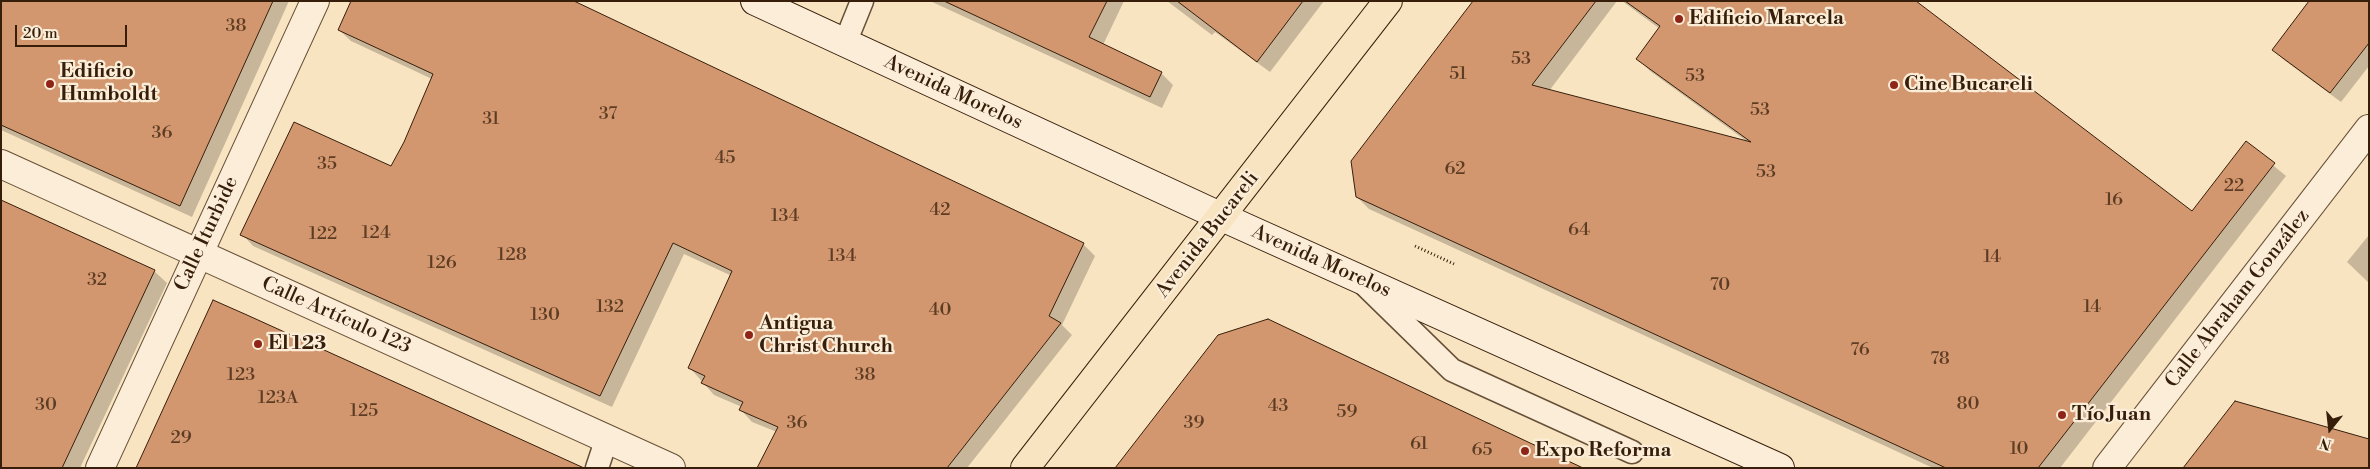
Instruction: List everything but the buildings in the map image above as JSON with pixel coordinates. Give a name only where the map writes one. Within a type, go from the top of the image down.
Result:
[{"type":"main road","name":"Avenida Bucareli","points":[[1025,468],[1388,1]]},
{"type":"street","name":"Calle Iturbide","points":[[100,468],[315,1]]},
{"type":"street","name":"Avenida Morelos","points":[[755,1],[1222,217],[1780,468]]},
{"type":"street","name":"Calle Abraham González","points":[[2106,468],[2369,130]]},
{"type":"street","name":"Calle Artículo 123","points":[[1,164],[672,468]]},
{"type":"lane","points":[[845,42],[862,1]]},
{"type":"lane","points":[[1359,279],[1452,370],[1632,452]]},
{"type":"lane","points":[[597,468],[607,438]]},
{"type":"path","points":[[1416,246],[1454,264]]},
{"type":"place","name":"Edificio Marcela","points":[[1679,19]]},
{"type":"place","name":"Edificio Humboldt","points":[[50,84]]},
{"type":"place","name":"Cine Bucareli","points":[[1894,85]]},
{"type":"place","name":"Antigua Christ Church","points":[[749,335]]},
{"type":"place","name":"El 123","points":[[258,344]]},
{"type":"place","name":"Tío Juan","points":[[2062,415]]},
{"type":"place","name":"Expo Reforma","points":[[1525,451]]}]
